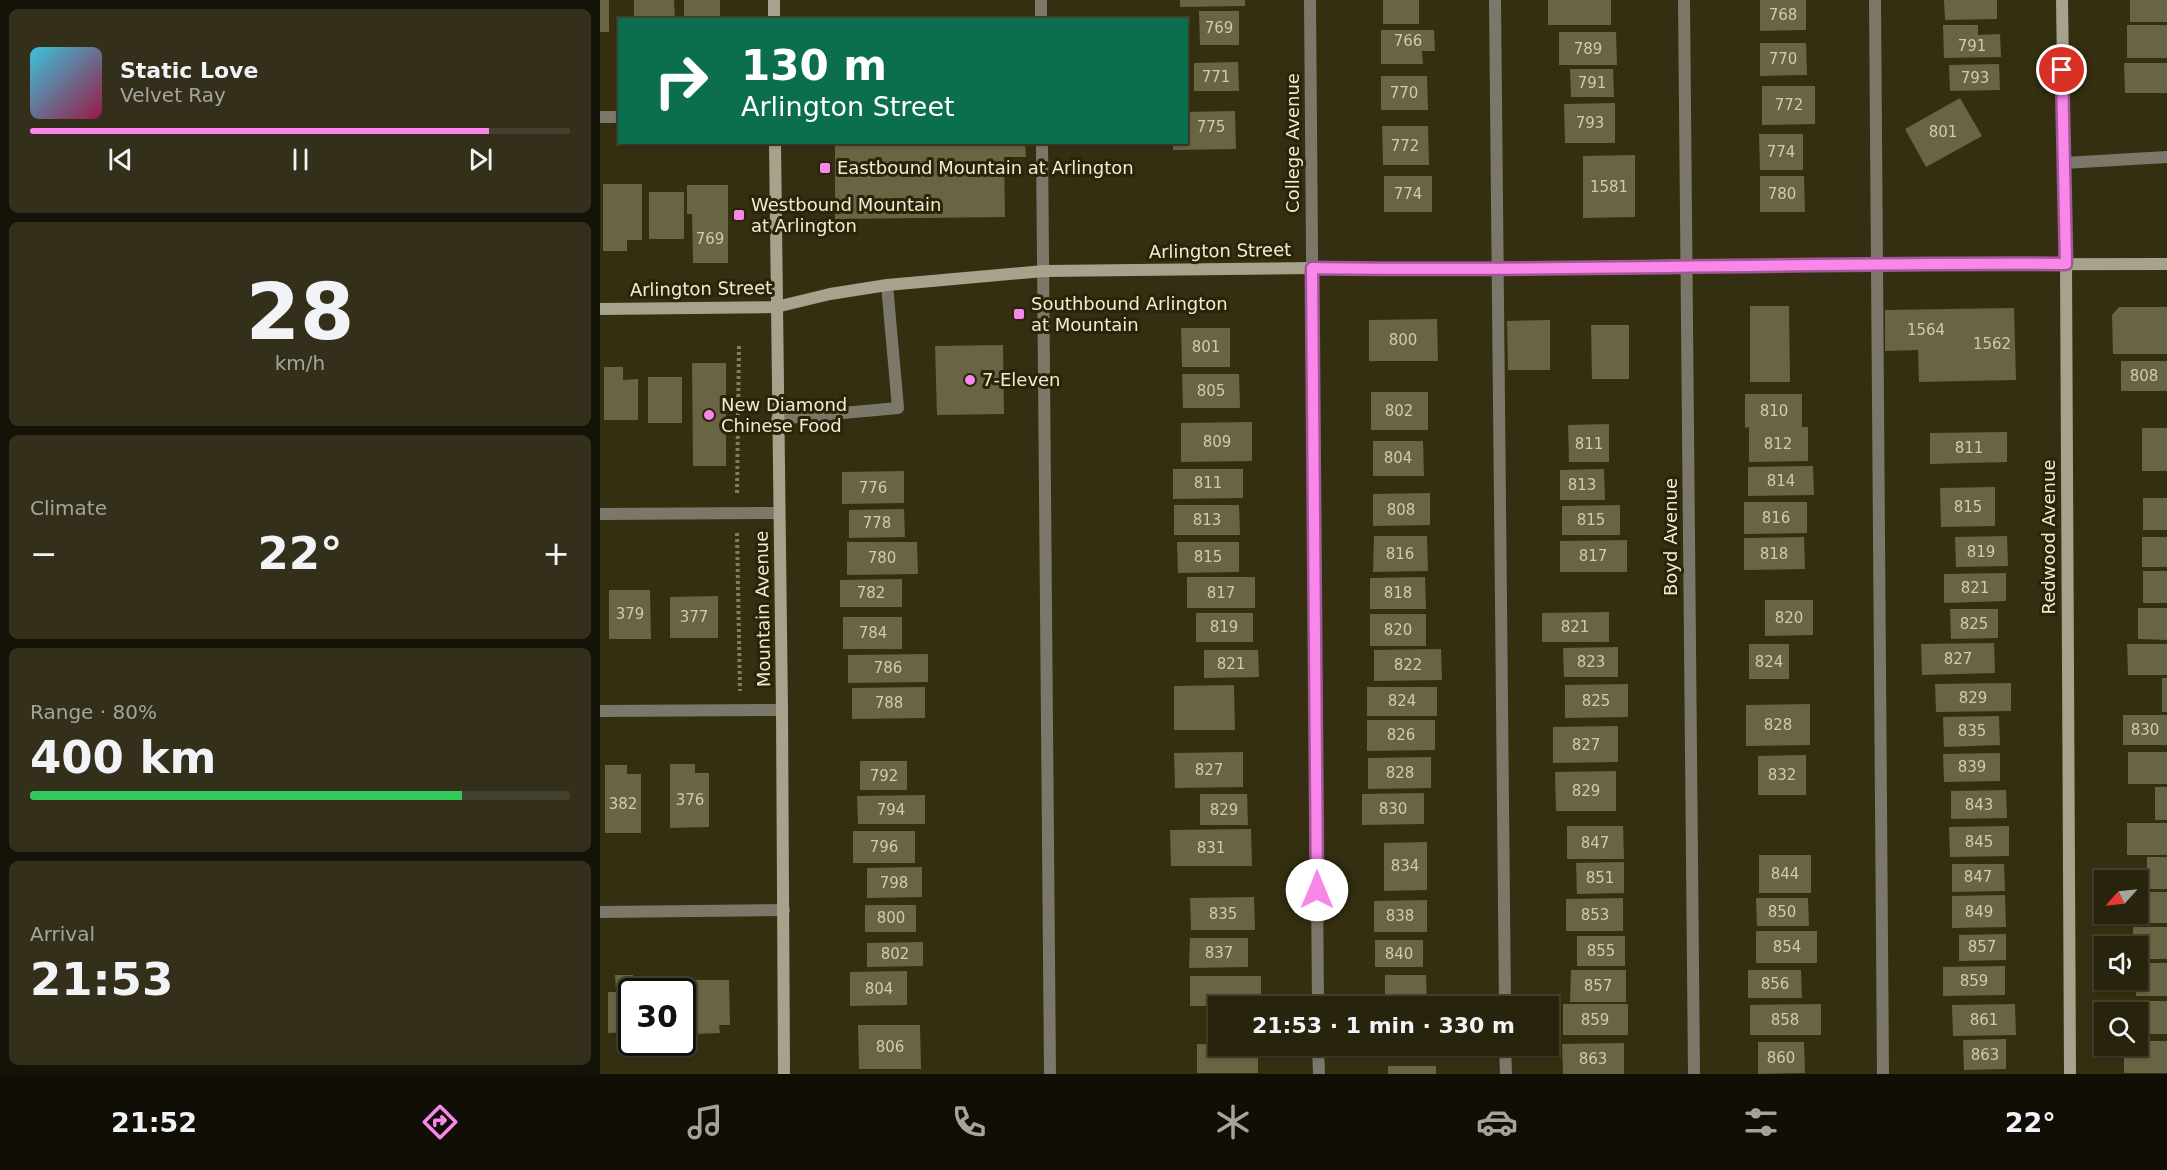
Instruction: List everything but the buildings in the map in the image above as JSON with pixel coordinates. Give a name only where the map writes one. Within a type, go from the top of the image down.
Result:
[{"type":"main road","points":[[774,0],[774,18]]},
{"type":"main road","name":"Redwood Avenue","points":[[2062,0],[2066,264],[2070,1074]]},
{"type":"main road","name":"Mountain Avenue","points":[[775,144],[784,1074]]},
{"type":"main road","name":"Arlington Street","points":[[600,309],[776,307],[830,294],[887,285],[1044,271],[1312,268],[1497,270],[1686,266],[2167,264]]},
{"type":"street","points":[[1041,0],[1041,18]]},
{"type":"street","name":"College Avenue","points":[[1310,0],[1318,996]]},
{"type":"street","points":[[1495,0],[1505,996]]},
{"type":"street","name":"Boyd Avenue","points":[[1684,0],[1694,1074]]},
{"type":"street","points":[[1875,0],[1883,1074]]},
{"type":"street","points":[[600,117],[618,117]]},
{"type":"street","points":[[1042,144],[1050,1074]]},
{"type":"street","points":[[2064,163],[2167,157]]},
{"type":"street","points":[[777,419],[898,408],[887,285]]},
{"type":"street","points":[[600,514],[779,513]]},
{"type":"street","points":[[600,711],[782,710]]},
{"type":"street","points":[[600,912],[784,910]]},
{"type":"street","points":[[1318,1056],[1318,1074]]},
{"type":"street","points":[[1505,1056],[1506,1074]]},
{"type":"place","name":"Eastbound Mountain at Arlington","points":[[825,168]]},
{"type":"place","name":"Westbound Mountain at Arlington","points":[[739,215]]},
{"type":"place","name":"Southbound Arlington at Mountain","points":[[1019,314]]},
{"type":"place","name":"7-Eleven","points":[[970,380]]},
{"type":"place","name":"New Diamond Chinese Food","points":[[709,415]]},
{"type":"route","points":[[1317,890],[1312,268],[1497,270],[1686,266],[2066,264],[2062,70]]}]
